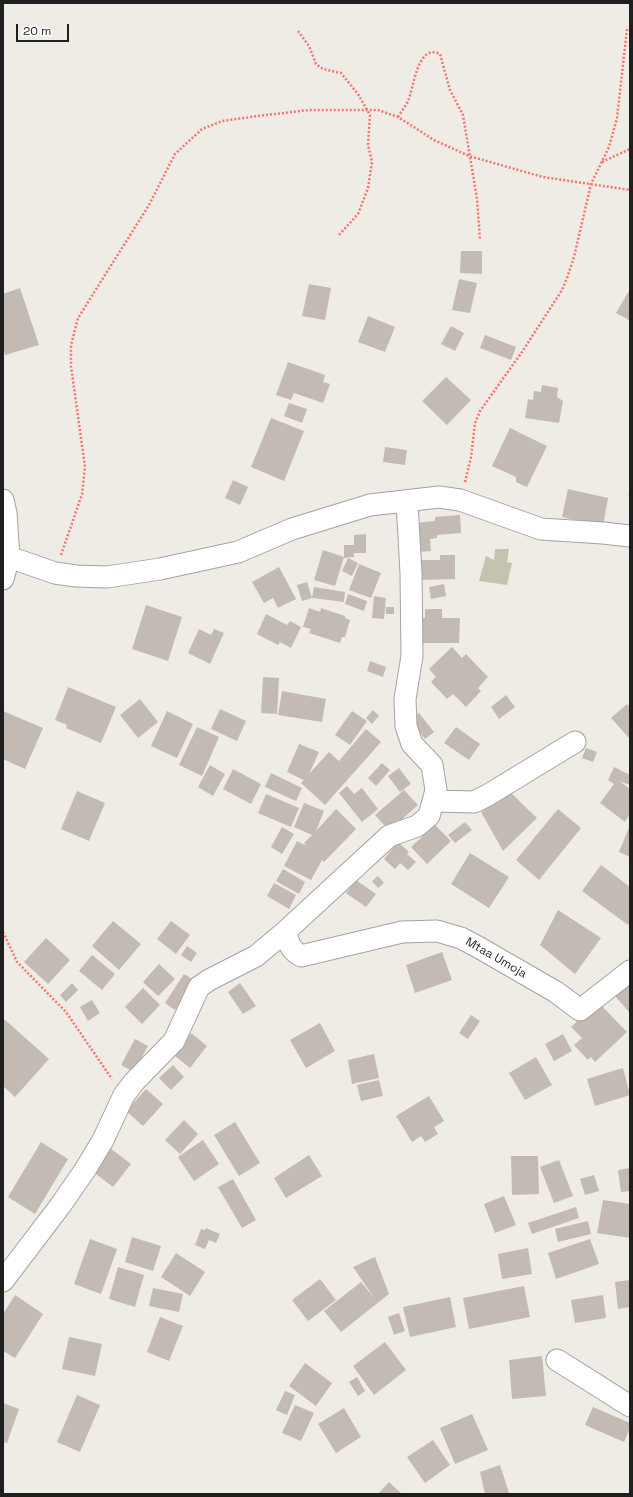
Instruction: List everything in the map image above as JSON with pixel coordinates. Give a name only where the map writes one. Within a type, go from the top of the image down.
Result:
[{"type":"street","points":[[8,557],[55,573],[76,576],[107,576],[160,569],[238,552],[292,529],[370,504],[406,502],[439,497],[460,500],[541,529],[630,536]]},
{"type":"street","points":[[3,500],[6,513],[8,557],[3,579]]},
{"type":"street","points":[[3,1282],[85,1170],[103,1140],[124,1096],[134,1082],[174,1041],[199,987],[209,980],[256,956],[286,931],[389,836],[423,822],[430,816],[436,790],[432,765],[412,744],[406,726],[405,699],[412,656],[411,573],[406,502]]},
{"type":"street","points":[[434,801],[474,802],[575,742]]},
{"type":"street","name":"Mtaa Umoja","points":[[286,931],[289,944],[294,952],[301,956],[402,932],[437,931],[461,938],[556,992],[580,1010],[630,971]]},
{"type":"street","points":[[557,1360],[630,1406]]},
{"type":"path","points":[[460,500],[471,457],[475,423],[480,411],[522,352],[562,290],[574,257],[590,184],[602,162],[617,118],[627,29]]},
{"type":"path","points":[[298,31],[309,46],[316,64],[320,68],[341,73],[368,109],[370,120],[368,145],[372,162],[370,180],[358,214],[338,236]]},
{"type":"path","points":[[398,117],[408,101],[416,72],[423,58],[433,52],[440,54],[450,90],[463,115],[477,199],[480,240]]},
{"type":"path","points":[[55,573],[82,494],[85,467],[71,366],[71,345],[78,318],[149,205],[175,154],[202,129],[222,121],[309,110],[378,110],[398,117],[434,140],[469,156],[543,177],[630,190]]},
{"type":"path","points":[[602,162],[630,149]]},
{"type":"path","points":[[3,932],[17,962],[66,1012],[124,1096]]},
{"type":"shaded area","points":[[495,549],[509,549],[507,562],[512,563],[507,585],[479,581],[486,556],[494,560]]},
{"type":"building","points":[[461,251],[482,251],[482,274],[460,273]]},
{"type":"building","points":[[459,279],[477,283],[470,313],[452,310]]},
{"type":"building","points":[[309,284],[331,288],[325,320],[302,316]]},
{"type":"building","points":[[20,288],[39,345],[5,355],[3,347],[3,294]]},
{"type":"building","points":[[630,289],[630,317],[629,320],[616,313]]},
{"type":"building","points":[[368,316],[395,327],[385,352],[358,342]]},
{"type":"building","points":[[451,326],[464,333],[455,351],[441,344]]},
{"type":"building","points":[[485,335],[516,347],[511,360],[480,348]]},
{"type":"building","points":[[288,362],[325,375],[323,382],[330,384],[323,403],[294,393],[291,400],[276,395]]},
{"type":"building","points":[[446,377],[471,400],[447,425],[422,401]]},
{"type":"building","points":[[542,385],[558,388],[557,397],[563,401],[559,423],[525,418],[528,399],[533,400],[534,391],[541,392]]},
{"type":"building","points":[[289,403],[307,409],[302,423],[284,416]]},
{"type":"building","points":[[271,418],[304,431],[284,481],[251,467]]},
{"type":"building","points":[[510,428],[547,446],[527,487],[516,482],[516,477],[492,466]]},
{"type":"building","points":[[385,447],[407,450],[405,465],[383,462]]},
{"type":"building","points":[[233,480],[248,487],[240,505],[225,498]]},
{"type":"building","points":[[568,489],[608,498],[603,526],[562,517]]},
{"type":"building","points":[[460,515],[461,533],[437,535],[437,538],[430,539],[431,551],[418,552],[416,523],[435,521],[435,517]]},
{"type":"building","points":[[366,534],[366,553],[354,553],[354,557],[344,558],[344,545],[354,545],[354,535]]},
{"type":"building","points":[[323,550],[344,557],[335,586],[314,580]]},
{"type":"building","points":[[440,555],[455,555],[455,579],[416,580],[415,560],[440,560]]},
{"type":"building","points":[[348,558],[358,563],[352,576],[342,571]]},
{"type":"building","points":[[359,564],[381,573],[371,598],[349,590]]},
{"type":"building","points":[[279,567],[296,599],[278,608],[273,598],[264,603],[252,582]]},
{"type":"building","points":[[307,582],[312,598],[302,601],[297,585]]},
{"type":"building","points":[[444,584],[446,596],[431,599],[429,587]]},
{"type":"building","points":[[314,587],[345,592],[344,602],[312,598]]},
{"type":"building","points":[[348,594],[367,601],[364,611],[345,604]]},
{"type":"building","points":[[374,596],[386,598],[384,619],[372,618]]},
{"type":"building","points":[[146,605],[182,617],[168,661],[132,649]]},
{"type":"building","points":[[386,607],[394,607],[394,614],[386,614]]},
{"type":"building","points":[[309,608],[320,612],[321,608],[345,616],[345,618],[350,620],[345,637],[342,637],[340,643],[309,633],[311,629],[303,627]]},
{"type":"building","points":[[425,609],[442,609],[442,618],[460,618],[459,643],[422,643],[423,618],[425,618]]},
{"type":"building","points":[[266,614],[287,625],[290,621],[301,627],[291,648],[280,642],[278,645],[257,634]]},
{"type":"building","points":[[199,629],[211,635],[214,629],[224,633],[210,664],[188,653]]},
{"type":"building","points":[[452,647],[462,658],[466,654],[488,677],[478,688],[481,691],[466,707],[453,694],[447,699],[431,682],[436,677],[429,669]]},
{"type":"building","points":[[370,661],[386,667],[383,677],[367,671]]},
{"type":"building","points":[[263,677],[279,678],[277,714],[261,713]]},
{"type":"building","points":[[68,687],[116,707],[101,743],[66,728],[67,725],[55,720]]},
{"type":"building","points":[[282,691],[326,699],[322,722],[278,715]]},
{"type":"building","points":[[506,695],[515,707],[499,719],[491,707]]},
{"type":"building","points":[[140,699],[158,722],[138,738],[120,715]]},
{"type":"building","points":[[627,704],[630,707],[630,739],[611,718]]},
{"type":"building","points":[[220,709],[246,721],[237,741],[211,729]]},
{"type":"building","points":[[373,710],[379,716],[372,724],[366,718]]},
{"type":"building","points":[[3,711],[43,728],[25,769],[3,759]]},
{"type":"building","points":[[167,711],[193,724],[177,758],[151,746]]},
{"type":"building","points":[[352,711],[367,721],[350,745],[335,735]]},
{"type":"building","points":[[419,713],[434,732],[425,739],[410,720]]},
{"type":"building","points":[[197,727],[219,737],[202,776],[179,765]]},
{"type":"building","points":[[456,727],[480,744],[469,760],[444,743]]},
{"type":"building","points":[[366,729],[381,742],[325,805],[301,783],[304,780],[287,772],[299,744],[319,752],[309,774],[329,752],[339,761]]},
{"type":"building","points":[[586,748],[597,752],[593,762],[582,758]]},
{"type":"building","points":[[382,763],[390,770],[376,786],[368,778]]},
{"type":"building","points":[[210,765],[225,774],[213,796],[198,787]]},
{"type":"building","points":[[614,767],[630,775],[630,785],[619,781],[630,789],[630,814],[625,822],[600,803],[614,784],[608,780]]},
{"type":"building","points":[[399,768],[411,784],[400,792],[388,776]]},
{"type":"building","points":[[233,769],[261,784],[251,804],[223,789]]},
{"type":"building","points":[[271,773],[302,788],[296,801],[265,787]]},
{"type":"building","points":[[347,786],[354,794],[362,788],[378,809],[362,822],[339,793]]},
{"type":"building","points":[[404,790],[418,805],[389,831],[375,815]]},
{"type":"building","points":[[77,791],[105,803],[89,841],[61,829]]},
{"type":"building","points":[[510,792],[537,818],[503,851],[481,812]]},
{"type":"building","points":[[266,794],[299,808],[291,827],[258,813]]},
{"type":"building","points":[[304,803],[324,811],[316,831],[336,809],[356,829],[324,862],[322,860],[311,880],[284,866],[297,841],[307,846],[304,843],[312,835],[294,827]]},
{"type":"building","points":[[558,809],[581,828],[539,880],[516,860]]},
{"type":"building","points":[[465,822],[472,830],[455,843],[448,835]]},
{"type":"building","points":[[435,825],[451,841],[427,864],[411,847]]},
{"type":"building","points":[[630,825],[630,857],[619,852]]},
{"type":"building","points":[[282,827],[294,834],[282,854],[271,847]]},
{"type":"building","points":[[398,842],[409,852],[407,854],[416,862],[408,870],[400,863],[395,869],[384,859]]},
{"type":"building","points":[[470,853],[509,877],[489,908],[451,884]]},
{"type":"building","points":[[601,865],[630,887],[630,922],[628,925],[582,891]]},
{"type":"building","points":[[283,869],[305,882],[299,894],[276,881]]},
{"type":"building","points":[[378,876],[384,883],[378,888],[372,881]]},
{"type":"building","points":[[356,880],[376,894],[366,907],[346,893]]},
{"type":"building","points":[[274,883],[296,895],[289,909],[267,896]]},
{"type":"building","points":[[558,910],[601,938],[575,974],[540,945]]},
{"type":"building","points":[[113,921],[141,944],[119,970],[92,946]]},
{"type":"building","points":[[171,921],[190,935],[176,954],[157,939]]},
{"type":"building","points":[[46,938],[70,960],[48,984],[24,962]]},
{"type":"building","points":[[187,946],[197,953],[191,962],[181,955]]},
{"type":"building","points":[[442,952],[452,980],[415,993],[406,965]]},
{"type":"building","points":[[92,955],[115,974],[102,990],[79,971]]},
{"type":"building","points":[[159,964],[175,979],[158,996],[143,982]]},
{"type":"building","points":[[184,974],[194,980],[175,1010],[165,1003]]},
{"type":"building","points":[[630,980],[630,1013],[614,995]]},
{"type":"building","points":[[72,983],[78,990],[66,1002],[60,995]]},
{"type":"building","points":[[240,983],[256,1006],[243,1014],[228,992]]},
{"type":"building","points":[[143,988],[160,1005],[142,1024],[125,1007]]},
{"type":"building","points":[[92,1000],[100,1013],[88,1021],[80,1007]]},
{"type":"building","points":[[598,1002],[627,1032],[595,1062],[591,1057],[588,1060],[574,1045],[582,1038],[571,1027]]},
{"type":"building","points":[[471,1015],[480,1021],[468,1039],[459,1033]]},
{"type":"building","points":[[3,1018],[49,1059],[15,1097],[3,1086]]},
{"type":"building","points":[[320,1023],[335,1051],[306,1068],[290,1040]]},
{"type":"building","points":[[191,1033],[207,1046],[190,1068],[174,1055]]},
{"type":"building","points":[[563,1034],[572,1051],[554,1061],[545,1044]]},
{"type":"building","points":[[135,1039],[148,1046],[134,1072],[121,1065]]},
{"type":"building","points":[[374,1054],[379,1078],[352,1084],[348,1060]]},
{"type":"building","points":[[536,1057],[552,1085],[525,1100],[509,1073]]},
{"type":"building","points":[[173,1065],[184,1077],[171,1090],[159,1078]]},
{"type":"building","points":[[623,1068],[630,1095],[595,1106],[587,1079]]},
{"type":"building","points":[[379,1080],[383,1096],[361,1101],[357,1085]]},
{"type":"building","points":[[146,1089],[163,1104],[143,1126],[126,1111]]},
{"type":"building","points":[[429,1096],[444,1121],[434,1127],[438,1134],[425,1142],[421,1136],[412,1142],[396,1116]]},
{"type":"building","points":[[184,1120],[198,1134],[180,1154],[165,1140]]},
{"type":"building","points":[[235,1122],[260,1163],[239,1176],[214,1135]]},
{"type":"building","points":[[203,1140],[219,1164],[194,1181],[178,1157]]},
{"type":"building","points":[[41,1142],[68,1159],[35,1214],[8,1197]]},
{"type":"building","points":[[110,1148],[131,1164],[113,1187],[92,1171]]},
{"type":"building","points":[[309,1155],[322,1176],[286,1198],[274,1178]]},
{"type":"building","points":[[511,1156],[538,1156],[539,1194],[512,1195]]},
{"type":"building","points":[[559,1160],[573,1196],[554,1203],[540,1167]]},
{"type":"building","points":[[630,1168],[630,1191],[621,1192],[618,1170]]},
{"type":"building","points":[[594,1175],[599,1191],[585,1195],[580,1179]]},
{"type":"building","points":[[233,1179],[256,1220],[242,1228],[218,1187]]},
{"type":"building","points":[[504,1196],[516,1225],[495,1233],[484,1204]]},
{"type":"building","points":[[603,1200],[630,1204],[630,1238],[597,1233]]},
{"type":"building","points":[[576,1207],[579,1218],[532,1234],[528,1223]]},
{"type":"building","points":[[588,1221],[591,1234],[558,1242],[555,1229]]},
{"type":"building","points":[[206,1228],[220,1234],[216,1243],[209,1240],[205,1249],[195,1245],[201,1229],[205,1230]]},
{"type":"building","points":[[132,1237],[161,1246],[153,1271],[125,1262]]},
{"type":"building","points":[[90,1239],[117,1249],[101,1294],[74,1284]]},
{"type":"building","points":[[590,1239],[599,1264],[556,1279],[548,1253]]},
{"type":"building","points":[[528,1248],[532,1274],[502,1279],[498,1254]]},
{"type":"building","points":[[176,1253],[205,1272],[190,1296],[161,1277]]},
{"type":"building","points":[[375,1257],[389,1294],[341,1332],[324,1311],[361,1282],[375,1299],[353,1267]]},
{"type":"building","points":[[118,1267],[144,1275],[135,1307],[109,1299]]},
{"type":"building","points":[[320,1279],[336,1300],[308,1321],[292,1300]]},
{"type":"building","points":[[630,1280],[630,1307],[618,1309],[615,1282]]},
{"type":"building","points":[[524,1286],[530,1317],[469,1329],[463,1298]]},
{"type":"building","points":[[153,1288],[183,1294],[179,1312],[149,1306]]},
{"type":"building","points":[[15,1295],[43,1314],[15,1358],[3,1351],[3,1314]]},
{"type":"building","points":[[603,1295],[606,1318],[575,1323],[571,1300]]},
{"type":"building","points":[[450,1297],[456,1327],[410,1337],[403,1307]]},
{"type":"building","points":[[399,1313],[405,1331],[394,1335],[388,1317]]},
{"type":"building","points":[[160,1317],[183,1326],[169,1361],[147,1352]]},
{"type":"building","points":[[69,1337],[102,1344],[95,1376],[62,1369]]},
{"type":"building","points":[[385,1342],[406,1370],[374,1395],[353,1366]]},
{"type":"building","points":[[542,1356],[546,1396],[512,1399],[509,1360]]},
{"type":"building","points":[[305,1363],[332,1383],[316,1406],[289,1386]]},
{"type":"building","points":[[357,1377],[365,1391],[358,1396],[349,1382]]},
{"type":"building","points":[[285,1391],[295,1395],[287,1415],[276,1410]]},
{"type":"building","points":[[77,1395],[100,1405],[80,1452],[57,1442]]},
{"type":"building","points":[[3,1403],[19,1409],[7,1443],[3,1442]]},
{"type":"building","points":[[295,1405],[314,1413],[301,1441],[282,1433]]},
{"type":"building","points":[[593,1407],[630,1423],[630,1428],[624,1442],[585,1425]]},
{"type":"building","points":[[344,1408],[361,1437],[336,1453],[318,1424]]},
{"type":"building","points":[[472,1414],[488,1450],[455,1464],[440,1428]]},
{"type":"building","points":[[433,1440],[450,1465],[425,1483],[407,1457]]},
{"type":"building","points":[[500,1465],[509,1493],[485,1494],[480,1472]]},
{"type":"building","points":[[389,1482],[402,1494],[378,1494]]}]
